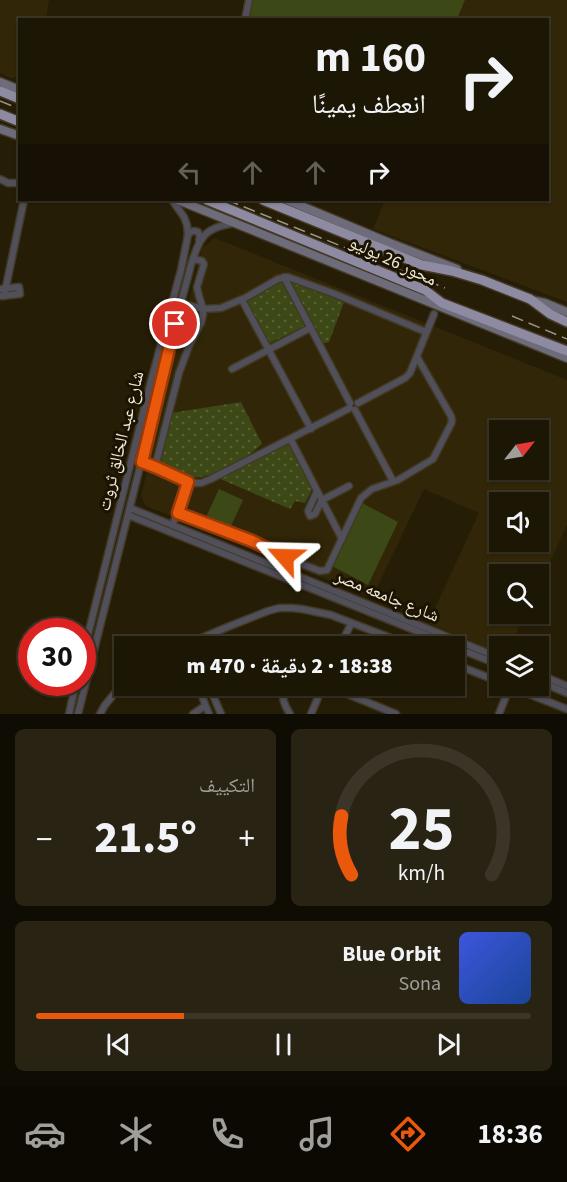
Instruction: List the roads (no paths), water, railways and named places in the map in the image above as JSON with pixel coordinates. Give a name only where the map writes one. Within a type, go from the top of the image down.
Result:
[{"type":"highway","points":[[0,91],[18,98]]},
{"type":"highway","points":[[0,114],[18,121]]},
{"type":"highway","name":"محور 26 يوليو","points":[[209,201],[425,290],[442,303],[504,330],[567,351]]},
{"type":"highway","name":"محور 26 يوليو","points":[[266,201],[389,247],[422,265],[482,280],[530,299],[550,314],[567,322]]},
{"type":"highway","points":[[397,290],[401,280]]},
{"type":"main road","points":[[0,81],[18,89]]},
{"type":"main road","points":[[0,129],[18,135]]},
{"type":"main road","points":[[181,201],[397,290],[504,330],[567,358]]},
{"type":"main road","points":[[289,201],[389,247]]},
{"type":"main road","points":[[530,299],[567,312]]},
{"type":"street","points":[[245,18],[249,0]]},
{"type":"street","points":[[0,179],[8,183],[18,183]]},
{"type":"street","points":[[19,290],[2,292],[24,201]]},
{"type":"street","points":[[173,201],[184,217],[188,235]]},
{"type":"street","points":[[199,241],[214,228],[237,223]]},
{"type":"street","points":[[188,235],[190,232],[198,232],[199,241]]},
{"type":"street","name":"شارع عبد الخالق ثروت","points":[[92,618],[188,235]]},
{"type":"street","name":"شارع عبد الخالق ثروت","points":[[78,714],[181,303],[199,241]]},
{"type":"street","points":[[155,467],[178,373],[201,323],[203,309],[197,287],[204,264],[202,261],[193,259]]},
{"type":"street","points":[[181,303],[203,309],[221,308],[242,300],[284,277],[335,294],[426,332]]},
{"type":"street","points":[[284,277],[393,481]]},
{"type":"street","points":[[242,300],[310,429]]},
{"type":"street","points":[[352,407],[353,401],[358,403],[405,378],[410,373],[434,314]]},
{"type":"street","points":[[232,369],[310,328]]},
{"type":"street","points":[[178,513],[252,541],[291,562],[324,572],[329,569],[361,498],[372,489],[393,481],[434,459],[452,421],[417,357]]},
{"type":"street","points":[[142,462],[198,484],[291,440],[352,407]]},
{"type":"street","points":[[291,440],[342,539]]},
{"type":"street","points":[[173,524],[188,482]]},
{"type":"street","points":[[317,491],[308,511],[310,516],[315,514],[322,500],[349,486]]},
{"type":"street","name":"شارع جامعه مصر","points":[[129,511],[173,524],[489,653]]},
{"type":"street","name":"شارع جامعه مصر","points":[[129,511],[428,636]]},
{"type":"street","points":[[206,636],[279,608],[302,609],[331,615],[384,636]]},
{"type":"street","points":[[345,636],[351,624]]},
{"type":"street","name":"شارع جامعه مصر","points":[[465,651],[489,661]]},
{"type":"street","points":[[465,668],[489,678]]},
{"type":"street","points":[[549,679],[567,686]]},
{"type":"street","points":[[549,686],[567,693]]},
{"type":"street","points":[[100,714],[114,694]]},
{"type":"street","points":[[69,714],[73,696]]},
{"type":"street","points":[[202,696],[209,714]]},
{"type":"street","points":[[213,696],[221,714]]},
{"type":"street","points":[[282,696],[290,714]]},
{"type":"street","points":[[311,714],[321,696]]},
{"type":"street","points":[[350,696],[391,713]]},
{"type":"street","points":[[499,714],[505,696]]},
{"type":"street","points":[[534,696],[567,709]]},
{"type":"street","points":[[193,714],[205,706]]},
{"type":"railway","points":[[0,101],[18,108]]},
{"type":"railway","points":[[229,201],[445,288]]},
{"type":"railway","points":[[512,316],[567,339]]}]
